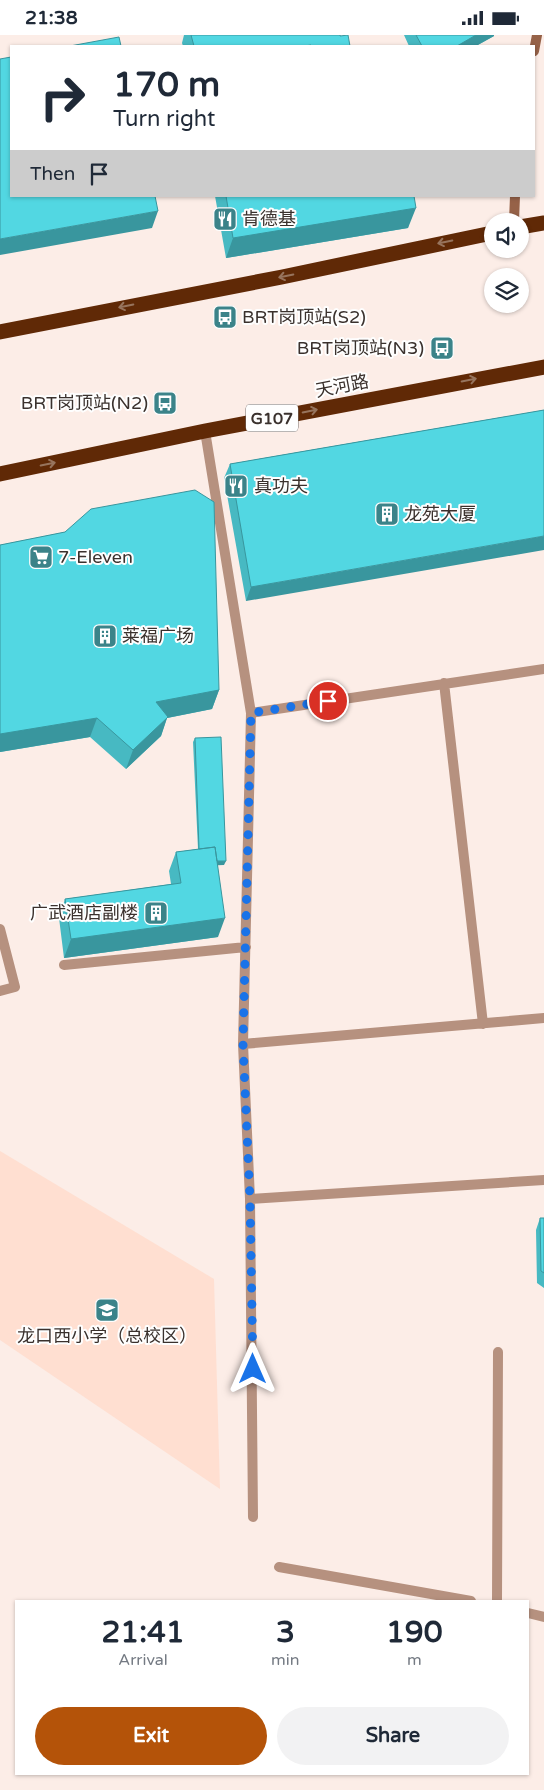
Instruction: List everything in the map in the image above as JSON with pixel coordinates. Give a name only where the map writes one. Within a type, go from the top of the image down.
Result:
[{"type":"highway","points":[[529,226],[544,223]]},
{"type":"highway","points":[[0,332],[282,277],[484,235]]},
{"type":"highway","name":"天河路","points":[[0,474],[205,431],[544,367]]},
{"type":"street","points":[[514,213],[515,197]]},
{"type":"street","points":[[205,431],[251,713],[243,1044],[250,1199],[252,1517]]},
{"type":"street","points":[[251,713],[544,669]]},
{"type":"street","points":[[444,683],[482,1023]]},
{"type":"street","points":[[0,929],[15,987],[0,991]]},
{"type":"street","points":[[64,965],[142,953],[246,947]]},
{"type":"street","points":[[243,1044],[544,1018]]},
{"type":"street","points":[[250,1199],[544,1180]]},
{"type":"street","points":[[497,1600],[498,1352]]},
{"type":"street","points":[[279,1567],[465,1600]]},
{"type":"street","points":[[529,1613],[544,1617]]},
{"type":"shaded area","name":"龙口西小学（总校区）","points":[[0,1151],[214,1279],[220,1489],[0,1340]]},
{"type":"building","points":[[191,35],[348,35],[350,45],[311,45],[194,45]]},
{"type":"building","points":[[416,35],[476,35],[459,45],[421,45]]},
{"type":"building","points":[[119,37],[121,45],[75,45]]},
{"type":"building","points":[[10,57],[10,197],[155,197],[158,211],[0,239],[0,59]]},
{"type":"building","points":[[226,197],[414,197],[416,208],[233,238]]},
{"type":"building","name":"龙苑大厦","points":[[544,410],[544,536],[251,587],[230,464]]},
{"type":"building","name":"莱福广场","points":[[195,490],[214,502],[219,690],[156,702],[168,717],[133,750],[97,718],[0,734],[0,545],[65,532],[91,509]]},
{"type":"building","points":[[221,737],[226,861],[217,861],[215,847],[199,849],[195,738]]},
{"type":"building","points":[[215,847],[225,918],[71,939],[65,899],[181,883],[176,852]]},
{"type":"building","points":[[540,1218],[544,1218],[544,1273],[541,1271]]},
{"type":"place","name":"肯德基","points":[[225,219]]},
{"type":"place","name":"BRT岗顶站(S2)","points":[[225,317]]},
{"type":"place","name":"BRT岗顶站(N3)","points":[[442,348]]},
{"type":"place","name":"BRT岗顶站(N2)","points":[[165,403]]},
{"type":"place","name":"真功夫","points":[[236,486]]},
{"type":"place","name":"龙苑大厦","points":[[387,514]]},
{"type":"place","name":"7-Eleven","points":[[41,557]]},
{"type":"place","name":"莱福广场","points":[[105,636]]},
{"type":"place","name":"广武酒店副楼","points":[[156,913]]},
{"type":"place","name":"龙口西小学（总校区）","points":[[107,1310]]},
{"type":"route","points":[[253,1369],[250,1199],[243,1044],[251,713],[328,701]]}]
